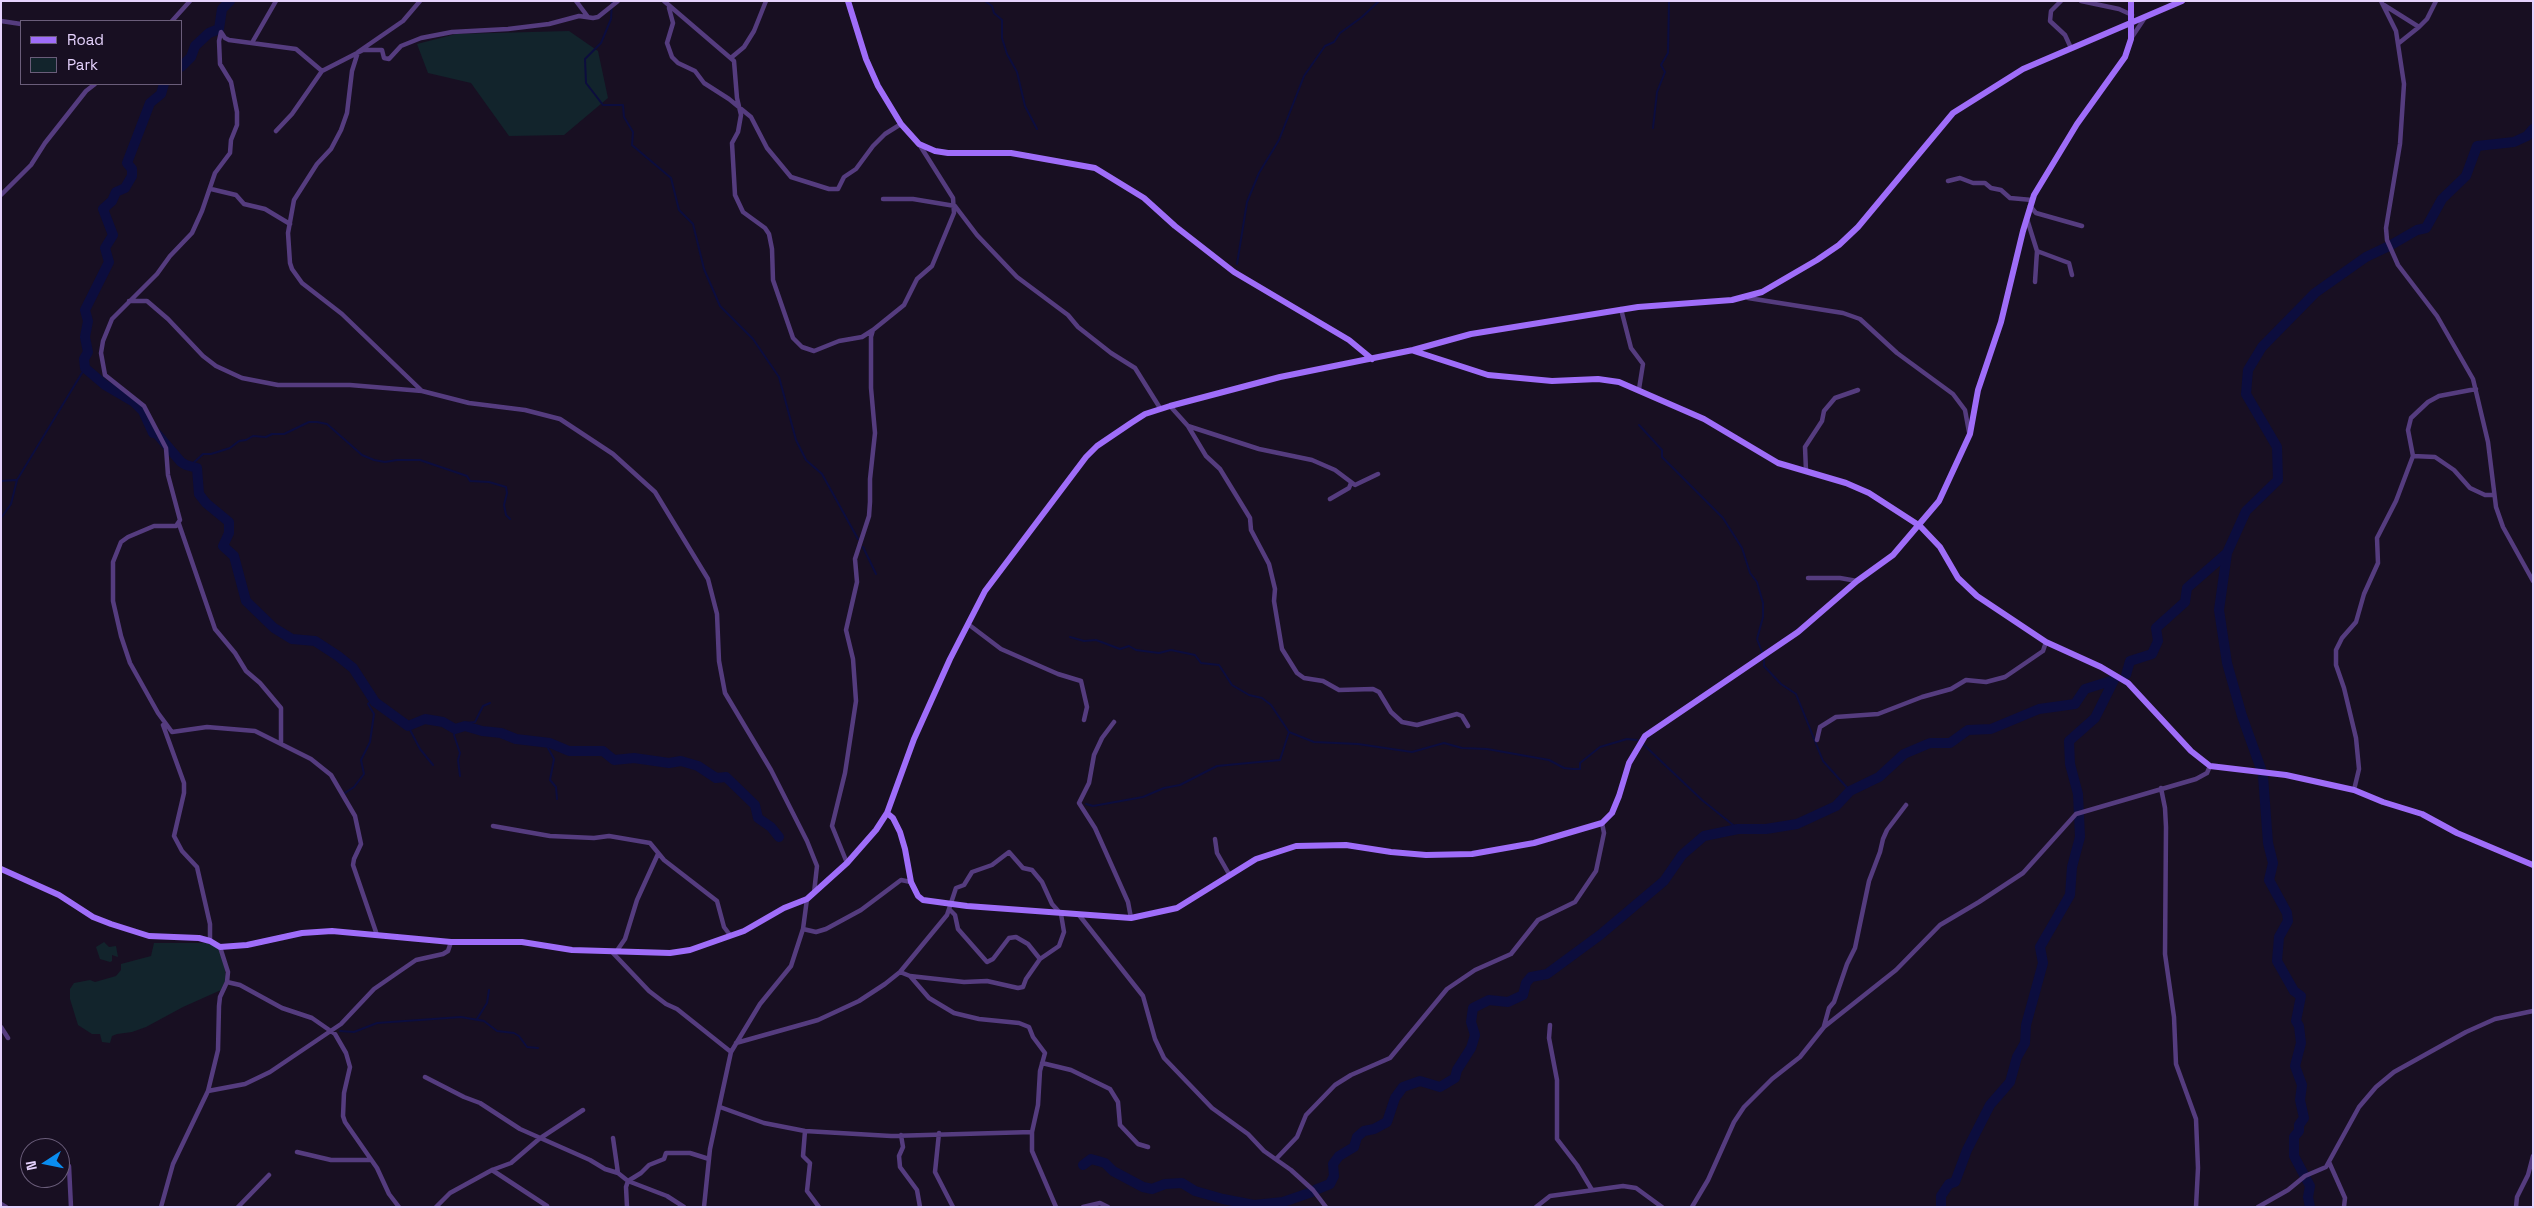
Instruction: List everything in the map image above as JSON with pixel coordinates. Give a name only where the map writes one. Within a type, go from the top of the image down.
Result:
[{"type":"street","points":[[173,20],[190,1]]},
{"type":"street","points":[[253,41],[276,1]]},
{"type":"street","points":[[276,131],[292,114],[322,71],[358,52],[403,21],[420,1]]},
{"type":"street","points":[[576,1],[588,18]]},
{"type":"street","points":[[358,52],[382,50],[384,58],[389,59],[401,46],[429,36],[452,32],[508,30],[549,24],[579,16],[588,18],[598,17],[618,1]]},
{"type":"street","points":[[664,1],[732,58],[735,64],[741,115],[738,132],[732,143],[734,195],[743,212],[765,228],[769,234],[772,250],[772,280],[793,338],[802,347],[814,351],[839,341],[862,337],[904,305],[917,279],[932,266],[954,213],[955,206],[953,198],[920,144],[891,111],[866,58],[848,1]]},
{"type":"street","points":[[732,58],[744,47],[754,31],[766,1]]},
{"type":"street","points":[[2061,1],[2051,11],[2050,20],[2065,35],[2071,48]]},
{"type":"street","points":[[2081,1],[2092,5],[2120,8],[2132,15]]},
{"type":"street","points":[[2131,1],[2131,38]]},
{"type":"street","points":[[1748,298],[1789,277],[1839,244],[1858,227],[1948,117],[2024,70],[2182,1]]},
{"type":"street","points":[[2399,43],[2427,19],[2436,1]]},
{"type":"street","points":[[2382,3],[2418,27]]},
{"type":"street","points":[[2382,3],[2393,23],[2399,43],[2404,84],[2404,108],[2386,228],[2387,240],[2398,264],[2437,316],[2473,379],[2488,442],[2494,495],[2503,527],[2533,581]]},
{"type":"street","points":[[668,6],[673,23],[667,43],[672,57],[678,63],[695,71],[704,83],[751,116],[767,148],[791,176],[829,189],[838,190],[844,177],[856,168],[873,146],[885,134],[901,124]]},
{"type":"street","points":[[887,814],[893,818],[900,832],[911,882],[918,896],[923,900],[951,907],[1131,918],[1177,908],[1229,874],[1267,854],[1303,845],[1346,845],[1426,855],[1472,854],[1534,843],[1602,823],[1612,813],[1620,796],[1629,764],[1645,736],[1778,647],[1857,581],[1893,555],[1920,526],[1939,501],[1970,434],[1978,390],[2001,322],[2031,203],[2040,182],[2076,124],[2125,57],[2131,38],[2144,19]]},
{"type":"street","points":[[1,21],[20,24]]},
{"type":"street","points":[[281,744],[281,708],[260,683],[246,671],[235,652],[215,628],[179,524],[168,475],[166,448],[144,406],[104,372],[101,353],[106,332],[112,319],[157,274],[170,256],[192,233],[215,173],[230,153],[231,140],[237,125],[237,112],[231,82],[220,64],[218,41],[221,32],[229,40],[253,41],[283,49],[296,49],[322,71]]},
{"type":"street","points":[[358,52],[352,71],[347,113],[341,130],[331,149],[317,164],[294,200],[290,224],[290,263],[302,283],[342,314],[422,391]]},
{"type":"street","points":[[1,195],[31,166],[45,143],[86,92],[94,85]]},
{"type":"street","points":[[920,144],[935,151],[948,153],[1011,153],[1095,168],[1144,198],[1175,226],[1234,272],[1349,340],[1372,359]]},
{"type":"street","points":[[1948,181],[1960,178],[1973,183],[1985,183],[1991,188],[2001,190],[2010,198],[2031,203]]},
{"type":"street","points":[[210,188],[236,195],[244,204],[265,209],[290,224]]},
{"type":"street","points":[[883,199],[914,199],[955,206],[977,235],[1017,277],[1068,315],[1078,326],[1111,353],[1135,368],[1160,408]]},
{"type":"street","points":[[2031,203],[2036,213],[2082,226]]},
{"type":"street","points":[[2026,218],[2037,251],[2035,282]]},
{"type":"street","points":[[2037,251],[2069,263],[2072,275]]},
{"type":"street","points":[[220,947],[248,944],[314,931],[451,942],[522,942],[572,950],[680,952],[755,926],[784,908],[808,899],[848,863],[887,814],[914,739],[968,624],[995,577],[1091,452],[1131,422],[1160,408],[1280,378],[1413,350],[1471,334],[1621,310],[1748,298],[1843,313],[1860,319],[1897,353],[1953,394],[1965,410],[1970,434]]},
{"type":"street","points":[[129,301],[147,302],[164,315],[202,356],[216,366],[242,378],[278,385],[350,385],[422,391],[469,403],[525,410],[560,419],[613,454],[655,492],[708,579],[717,614],[719,661],[725,693],[746,732],[771,770],[807,841],[817,866],[814,894]]},
{"type":"street","points":[[1621,310],[1631,348],[1642,364],[1639,389]]},
{"type":"street","points":[[848,863],[832,826],[845,773],[856,701],[853,659],[846,630],[857,582],[855,558],[869,516],[870,479],[875,433],[871,377],[873,330]]},
{"type":"street","points":[[1413,350],[1488,375],[1552,380],[1598,378],[1639,389],[1722,428],[1765,456],[1846,483],[1869,493],[1920,526],[1940,547],[1964,586],[2046,642],[2102,667],[2128,684],[2191,751],[2210,766],[2286,775],[2354,790],[2422,814],[2457,833],[2533,864]]},
{"type":"street","points":[[2354,790],[2359,770],[2356,738],[2344,688],[2336,665],[2336,650],[2342,638],[2356,622],[2364,594],[2378,563],[2377,538],[2396,500],[2412,456],[2408,430],[2409,423],[2419,409],[2439,396],[2476,389]]},
{"type":"street","points":[[1806,471],[1805,447],[1822,421],[1824,411],[1835,398],[1858,390]]},
{"type":"street","points":[[1170,406],[1188,426],[1206,456],[1220,469],[1250,518],[1251,530],[1269,564],[1282,649],[1297,673],[1304,678],[1323,681],[1338,690],[1374,689],[1379,692],[1391,712],[1402,722],[1417,724],[1457,714],[1462,716],[1468,726]]},
{"type":"street","points":[[1188,426],[1259,449],[1312,460],[1335,470],[1351,483],[1362,484],[1378,474]]},
{"type":"street","points":[[2412,456],[2435,457],[2454,470],[2470,488],[2485,495],[2494,495]]},
{"type":"street","points":[[1330,499],[1349,488],[1351,483]]},
{"type":"street","points":[[179,524],[154,526],[128,537],[117,549],[113,562],[114,601],[124,644],[140,684],[172,732],[207,727],[247,729],[311,759],[328,772],[350,806],[361,844],[353,865],[377,935]]},
{"type":"street","points":[[1808,578],[1840,578],[1857,581]]},
{"type":"street","points":[[968,624],[1001,649],[1058,674],[1080,681],[1087,707],[1084,720]]},
{"type":"street","points":[[1817,740],[1820,727],[1836,716],[1878,714],[1922,697],[1951,689],[1966,680],[1986,682],[2006,677],[2043,651],[2046,642]]},
{"type":"street","points":[[158,713],[184,783],[184,793],[174,836],[182,851],[197,867],[210,924],[210,941]]},
{"type":"street","points":[[1114,722],[1102,738],[1094,755],[1089,783],[1079,802],[1095,828],[1128,902],[1131,918]]},
{"type":"street","points":[[1692,1207],[1708,1180],[1738,1114],[1754,1096],[1800,1057],[1824,1027],[1896,970],[1913,955],[1940,925],[2022,873],[2076,814],[2196,779],[2207,773],[2210,766]]},
{"type":"street","points":[[2161,788],[2166,827],[2165,954],[2174,1017],[2176,1064],[2196,1119],[2198,1168],[2196,1207]]},
{"type":"street","points":[[1824,1027],[1828,1018],[1829,1008],[1834,1002],[1847,964],[1855,948],[1869,881],[1886,830],[1906,806]]},
{"type":"street","points":[[1277,1158],[1297,1137],[1306,1115],[1334,1085],[1351,1075],[1390,1058],[1447,990],[1475,970],[1511,954],[1538,920],[1574,902],[1596,871],[1604,833],[1602,823]]},
{"type":"street","points":[[493,826],[573,838],[609,836],[650,843],[658,854],[717,901],[724,927],[730,936]]},
{"type":"street","points":[[1215,839],[1217,853],[1229,874]]},
{"type":"street","points":[[736,1044],[832,1015],[877,990],[900,972],[951,907],[956,888],[964,885],[972,872],[992,865],[1009,852],[1023,868],[1032,870],[1042,882],[1052,904],[1061,914],[1064,932],[1059,946],[1040,959],[1026,979],[1023,987],[910,976],[900,972]]},
{"type":"street","points":[[614,952],[626,939],[637,900],[658,854]]},
{"type":"street","points":[[1,869],[59,894],[92,917],[150,936],[210,941],[220,947],[226,961],[227,982],[220,998],[218,1050],[208,1091],[173,1164],[162,1207]]},
{"type":"street","points":[[803,929],[816,932],[826,929],[861,910],[901,880],[911,882]]},
{"type":"street","points":[[704,1207],[709,1159],[731,1052],[760,1004],[791,966],[803,929],[808,899]]},
{"type":"street","points":[[951,907],[958,929],[987,962],[993,959],[1009,938],[1016,937],[1028,944],[1040,959]]},
{"type":"street","points":[[1078,915],[1140,992],[1164,1058],[1212,1108],[1248,1134],[1264,1151],[1277,1158],[1313,1190],[1326,1207]]},
{"type":"street","points":[[208,1091],[245,1084],[259,1077],[347,1019],[374,990],[416,960],[443,954],[448,951],[451,942]]},
{"type":"street","points":[[614,952],[649,991],[666,1004],[677,1009],[731,1052]]},
{"type":"street","points":[[910,976],[929,998],[954,1014],[1026,1025],[1045,1053],[1032,1132],[1034,1156],[1056,1207]]},
{"type":"street","points":[[227,982],[240,985],[282,1008],[312,1018],[330,1031],[346,1053],[350,1067],[344,1093],[343,1116],[371,1160],[389,1194],[399,1207]]},
{"type":"street","points":[[2258,1207],[2288,1190],[2305,1176],[2321,1170],[2329,1162],[2343,1132],[2359,1106],[2376,1087],[2394,1072],[2466,1032],[2495,1019],[2533,1011]]},
{"type":"street","points":[[1550,1026],[1549,1038],[1557,1080],[1557,1140],[1577,1165],[1592,1190]]},
{"type":"street","points":[[1,1027],[8,1038]]},
{"type":"street","points":[[1042,1063],[1071,1070],[1110,1088],[1118,1102],[1120,1125],[1138,1144],[1148,1147]]},
{"type":"street","points":[[425,1077],[464,1098],[480,1103],[539,1139],[618,1173],[628,1181],[667,1196],[684,1207]]},
{"type":"street","points":[[720,1106],[764,1123],[805,1131],[901,1135],[1032,1132]]},
{"type":"street","points":[[436,1207],[450,1193],[492,1170],[511,1163],[539,1139],[583,1110]]},
{"type":"street","points":[[805,1131],[803,1156],[810,1163],[807,1191],[819,1207]]},
{"type":"street","points":[[939,1133],[935,1172],[953,1207]]},
{"type":"street","points":[[901,1135],[903,1146],[899,1156],[900,1167],[917,1190],[920,1207]]},
{"type":"street","points":[[613,1138],[618,1173]]},
{"type":"street","points":[[297,1152],[331,1160],[371,1160]]},
{"type":"street","points":[[627,1207],[626,1187],[628,1181],[654,1162],[664,1160],[666,1153],[690,1153],[709,1159]]},
{"type":"street","points":[[2516,1207],[2517,1197],[2530,1174],[2533,1156]]},
{"type":"street","points":[[2329,1162],[2344,1198],[2344,1207]]},
{"type":"street","points":[[492,1170],[547,1206]]},
{"type":"street","points":[[238,1207],[269,1176]]},
{"type":"street","points":[[70,1186],[71,1207]]},
{"type":"street","points":[[1536,1207],[1550,1196],[1630,1186],[1636,1188],[1662,1207]]},
{"type":"street","points":[[1,1204],[6,1207]]},
{"type":"street","points":[[1083,1207],[1100,1204],[1108,1207]]},
{"type":"green space","points":[[569,31],[598,51],[608,98],[564,135],[509,136],[471,83],[428,73],[417,44],[456,34]]},
{"type":"green space","points":[[104,942],[109,947],[116,946],[118,957],[112,955],[112,961],[110,962],[100,959],[96,947]]},
{"type":"green space","points":[[154,943],[207,943],[218,947],[224,962],[226,979],[221,990],[183,1007],[146,1027],[112,1036],[110,1043],[102,1042],[100,1034],[92,1034],[78,1025],[70,999],[70,989],[74,983],[90,980],[95,982],[116,976],[121,970],[121,964],[151,956]]},
{"type":"waterway","points":[[182,66],[191,57],[195,46],[209,33],[219,29],[222,9],[230,1]]},
{"type":"waterway","points":[[612,1],[611,19],[601,43],[585,59],[586,83],[603,105],[623,105],[624,117],[633,132],[632,145],[671,178],[679,210],[693,224],[704,269],[720,306],[753,339],[779,377],[796,440],[806,460],[822,474],[858,539]]},
{"type":"waterway","points":[[985,1],[992,6],[994,13],[1002,20],[1002,38],[1007,54],[1017,72],[1025,106],[1037,129]]},
{"type":"waterway","points":[[1237,264],[1247,202],[1259,173],[1279,140],[1304,76],[1325,46],[1334,42],[1340,33],[1362,17],[1379,1]]},
{"type":"waterway","points":[[1653,128],[1657,92],[1665,72],[1661,65],[1668,53],[1669,1]]},
{"type":"waterway","points":[[164,85],[161,94],[150,103],[127,163],[132,169],[132,176],[125,188],[116,192],[112,201],[103,209],[113,235],[105,248],[109,262],[85,310],[88,321],[85,337],[88,352],[84,359],[85,368],[105,385],[134,402],[143,411],[153,433],[157,434],[181,462],[197,468],[199,494],[206,503],[229,522],[229,533],[223,546],[234,556],[246,601],[274,628],[292,639],[315,641],[338,656],[353,668],[375,702],[408,726],[425,719],[443,722],[455,729],[465,726],[482,731],[501,733],[516,739],[550,743],[569,751],[603,751],[614,760],[634,758],[669,763],[681,761],[698,766],[716,778],[726,777],[755,805],[758,818],[771,827],[779,837]]},
{"type":"waterway","points":[[2391,245],[2417,230],[2426,228],[2442,199],[2466,176],[2477,146],[2514,142],[2527,136],[2533,129]]},
{"type":"waterway","points":[[2126,675],[2130,661],[2152,654],[2158,641],[2156,628],[2185,602],[2187,588],[2227,553],[2246,511],[2278,480],[2277,447],[2246,394],[2248,370],[2262,347],[2315,293],[2366,257],[2387,247]]},
{"type":"waterway","points":[[1,518],[11,504],[17,480],[85,368]]},
{"type":"waterway","points":[[190,466],[203,454],[211,454],[230,448],[239,441],[253,436],[266,437],[272,434],[284,434],[309,422],[317,422],[327,424],[362,455],[374,460],[385,462],[420,460],[467,476],[470,481],[489,482],[506,487],[507,493],[504,505],[506,515],[510,519]]},
{"type":"waterway","points":[[1639,425],[1662,450],[1662,457],[1723,518],[1742,548],[1750,573],[1757,582],[1763,603],[1763,617],[1757,639],[1764,657],[1764,666],[1781,684],[1796,694],[1823,761],[1850,791]]},
{"type":"waterway","points":[[1,481],[16,480]]},
{"type":"waterway","points":[[863,547],[876,574]]},
{"type":"waterway","points":[[2227,553],[2219,610],[2227,663],[2242,716],[2261,769]]},
{"type":"waterway","points":[[1070,637],[1084,641],[1096,640],[1120,649],[1129,646],[1136,650],[1159,653],[1171,650],[1195,655],[1201,663],[1219,665],[1232,685],[1249,695],[1262,698],[1271,705],[1289,732],[1314,742],[1358,744],[1412,752],[1444,743],[1462,748],[1487,749],[1549,760],[1564,768],[1580,769],[1580,763],[1600,747],[1627,739],[1637,740]]},
{"type":"waterway","points":[[1315,1190],[1330,1184],[1334,1176],[1333,1164],[1339,1156],[1354,1147],[1357,1137],[1364,1131],[1374,1129],[1387,1122],[1395,1098],[1403,1087],[1420,1081],[1440,1087],[1455,1078],[1457,1070],[1471,1048],[1475,1035],[1471,1022],[1473,1008],[1489,1000],[1508,1002],[1523,995],[1526,983],[1531,977],[1547,974],[1600,935],[1664,881],[1682,855],[1704,836],[1738,829],[1766,829],[1797,824],[1836,806],[1850,791],[1879,777],[1904,754],[1930,743],[1950,743],[1968,730],[1991,729],[2039,709],[2075,704],[2085,689],[2114,680]]},
{"type":"waterway","points":[[1941,1207],[1941,1196],[1949,1184],[1955,1182],[1967,1150],[1990,1105],[2010,1082],[2017,1057],[2025,1043],[2026,1025],[2043,963],[2040,947],[2070,895],[2072,867],[2080,837],[2078,794],[2070,764],[2069,741],[2095,718],[2114,680]]},
{"type":"waterway","points":[[345,793],[354,787],[364,774],[361,760],[370,742],[374,714],[368,704],[371,701],[375,702]]},
{"type":"waterway","points":[[460,776],[458,760],[460,753],[454,735],[455,729],[464,723],[475,722],[483,706],[490,703]]},
{"type":"waterway","points":[[408,726],[420,749],[433,765]]},
{"type":"waterway","points":[[1086,804],[1093,806],[1143,797],[1164,788],[1180,785],[1217,766],[1280,760],[1289,732]]},
{"type":"waterway","points":[[550,743],[548,748],[554,759],[550,780],[556,787],[557,799]]},
{"type":"waterway","points":[[1643,744],[1702,800],[1738,829]]},
{"type":"waterway","points":[[2263,776],[2268,843],[2273,863],[2269,880],[2287,913],[2288,921],[2279,937],[2277,961],[2294,991],[2301,996],[2296,1021],[2299,1026],[2301,1043],[2295,1066],[2302,1085],[2300,1100],[2304,1118],[2299,1125],[2299,1131],[2294,1137],[2294,1156],[2310,1186],[2308,1197],[2310,1207]]},
{"type":"waterway","points":[[477,1019],[487,1003],[489,990]]},
{"type":"waterway","points":[[340,1031],[354,1032],[377,1023],[461,1017],[484,1021],[497,1031],[514,1033],[519,1036],[527,1047],[538,1048]]},
{"type":"waterway","points":[[1083,1165],[1091,1159],[1105,1163],[1113,1171],[1143,1187],[1152,1189],[1165,1184],[1182,1183],[1195,1191],[1254,1205],[1283,1202],[1312,1192]]}]
